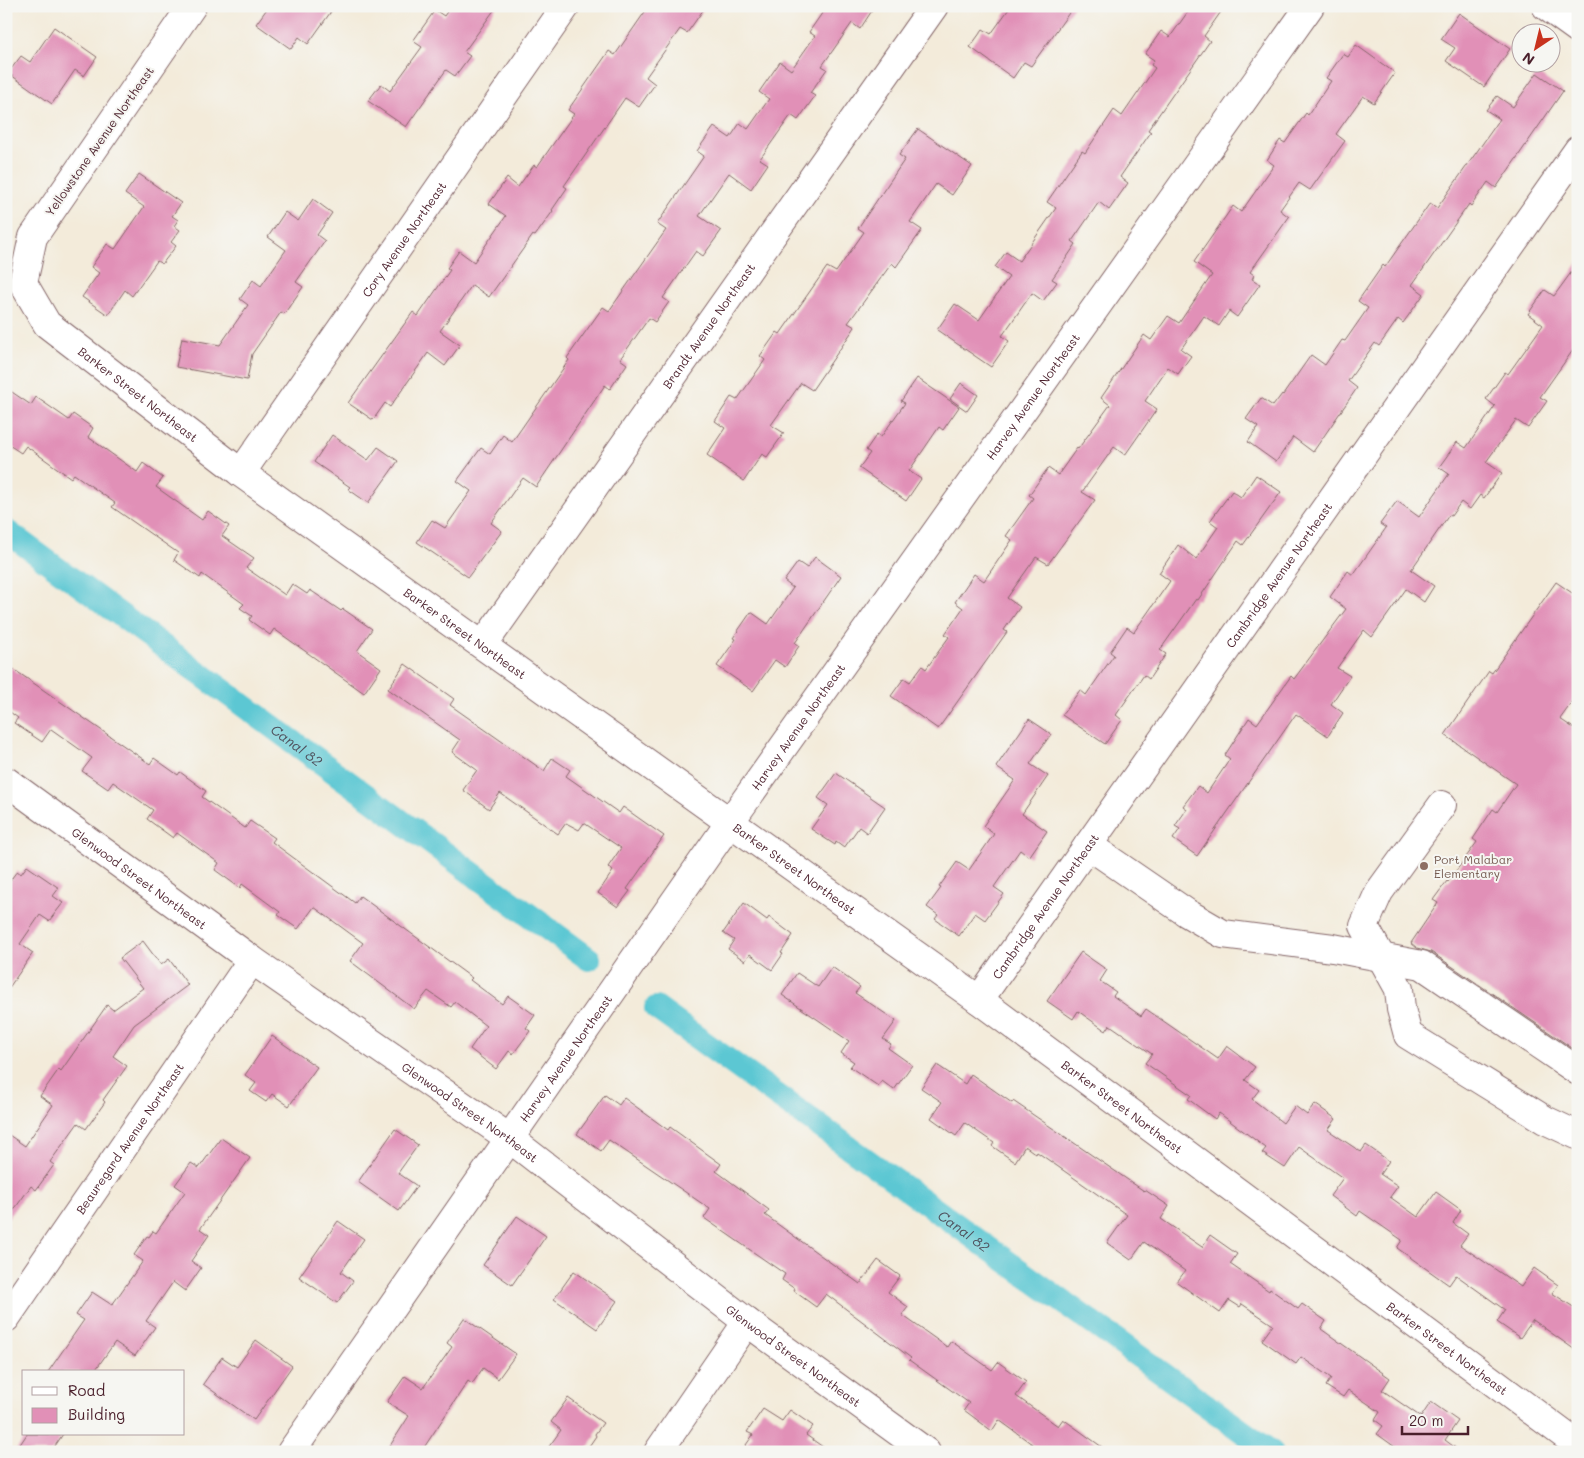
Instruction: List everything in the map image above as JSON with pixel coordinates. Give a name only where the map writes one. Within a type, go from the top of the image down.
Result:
[{"type":"street","name":"Yellowstone Avenue Northeast","points":[[23,284],[33,237],[192,6]]},
{"type":"street","name":"Cory Avenue Northeast","points":[[242,473],[566,6]]},
{"type":"street","name":"Brandt Avenue Northeast","points":[[483,645],[934,6]]},
{"type":"street","name":"Harvey Avenue Northeast","points":[[291,1452],[730,822],[1310,6]]},
{"type":"street","points":[[1546,6],[1578,29]]},
{"type":"street","name":"Cambridge Avenue Northeast","points":[[979,1000],[1578,150]]},
{"type":"street","name":"Barker Street Northeast","points":[[23,284],[47,324],[242,473],[979,1000],[1578,1445]]},
{"type":"street","name":"Glenwood Street Northeast","points":[[8,787],[252,960],[509,1138],[747,1322],[926,1452]]},
{"type":"street","points":[[1442,805],[1379,892],[1364,926],[1398,989],[1408,1035],[1545,1120],[1578,1134]]},
{"type":"street","points":[[1088,845],[1187,914],[1223,934],[1333,948],[1422,965],[1578,1071]]},
{"type":"street","name":"Beauregard Avenue Northeast","points":[[6,1318],[252,960]]},
{"type":"street","points":[[658,1452],[747,1322]]},
{"type":"building","points":[[269,6],[335,6],[308,44],[299,37],[291,49],[256,24]]},
{"type":"building","points":[[451,6],[497,6],[464,52],[470,56],[455,76],[446,70],[406,127],[368,101],[381,84],[390,91],[422,47],[413,41],[435,10],[444,16]]},
{"type":"building","points":[[649,6],[706,6],[687,33],[680,29],[646,77],[655,84],[639,107],[625,98],[564,186],[567,188],[553,211],[535,236],[533,235],[489,297],[472,285],[440,331],[460,345],[445,366],[428,353],[390,407],[385,403],[373,420],[348,403],[413,312],[418,316],[450,270],[447,268],[459,251],[474,262],[506,216],[489,204],[507,178],[518,187],[534,165],[537,167],[574,114],[568,110],[609,51],[615,55]]},
{"type":"building","points":[[827,6],[875,6],[860,29],[852,23],[822,66],[827,69],[810,93],[815,96],[798,120],[791,115],[760,159],[768,164],[751,189],[729,173],[699,216],[721,231],[703,256],[696,251],[663,298],[669,302],[655,322],[649,318],[620,359],[627,364],[610,389],[605,385],[536,487],[523,478],[491,523],[502,531],[468,577],[417,542],[432,520],[445,528],[471,491],[457,481],[481,448],[490,454],[503,435],[512,442],[603,307],[609,311],[666,230],[657,224],[704,156],[697,151],[714,127],[730,138],[740,123],[748,129],[769,99],[759,92],[780,62],[791,70],[815,36],[809,32]]},
{"type":"building","points":[[1011,6],[1074,6],[1031,66],[1024,62],[1013,78],[970,47],[983,29],[991,34]]},
{"type":"building","points":[[1192,6],[1225,6],[1204,36],[1210,41],[1148,130],[1151,132],[1120,177],[1128,183],[1109,210],[1099,202],[1072,241],[1076,244],[1052,279],[1057,282],[1043,301],[1032,293],[1002,336],[1009,341],[991,367],[937,330],[955,304],[979,320],[1009,277],[995,267],[1006,252],[1019,261],[1056,208],[1047,202],[1082,151],[1085,153],[1114,110],[1122,116],[1155,68],[1151,65],[1154,60],[1145,54],[1161,31],[1170,37]]},
{"type":"building","points":[[1459,13],[1510,49],[1484,87],[1446,61],[1455,48],[1441,39]]},
{"type":"building","points":[[54,27],[97,57],[84,76],[75,70],[52,104],[8,73],[21,56],[30,62]]},
{"type":"building","points":[[1356,45],[1395,73],[1374,103],[1363,96],[1336,134],[1345,141],[1310,190],[1299,183],[1280,210],[1289,217],[1250,272],[1254,275],[1252,279],[1260,284],[1237,317],[1229,311],[1219,326],[1204,316],[1181,349],[1191,356],[1178,374],[1168,367],[1145,401],[1157,409],[1125,455],[1114,447],[1082,492],[1095,500],[1048,564],[1036,557],[1007,598],[1020,607],[1004,630],[1007,632],[938,729],[891,696],[904,678],[910,682],[922,666],[926,669],[949,637],[945,634],[963,608],[955,602],[974,574],[984,581],[1012,540],[1006,536],[1033,498],[1029,495],[1048,468],[1058,475],[1110,405],[1101,398],[1144,335],[1151,340],[1168,316],[1179,323],[1212,275],[1194,262],[1233,206],[1241,212],[1274,165],[1267,160],[1280,140],[1285,143],[1306,113],[1308,115],[1331,81],[1326,78],[1343,54],[1348,57]]},
{"type":"building","points":[[1537,73],[1563,91],[1496,188],[1488,182],[1471,206],[1469,204],[1412,285],[1424,294],[1403,323],[1398,319],[1379,346],[1375,343],[1348,381],[1357,388],[1313,452],[1293,437],[1276,462],[1248,442],[1258,427],[1246,419],[1261,398],[1273,406],[1311,355],[1325,365],[1342,340],[1345,341],[1368,308],[1358,301],[1383,265],[1385,267],[1430,203],[1437,208],[1500,119],[1486,110],[1497,96],[1513,107]]},
{"type":"building","points":[[918,129],[972,166],[952,195],[936,184],[910,222],[922,230],[896,267],[892,263],[848,323],[855,327],[812,390],[801,383],[771,425],[784,433],[767,457],[762,454],[744,481],[707,455],[725,428],[715,421],[731,397],[737,400],[765,360],[760,356],[777,332],[780,334],[827,267],[836,272],[864,232],[858,228],[905,159],[899,155]]},
{"type":"building","points":[[139,174],[181,203],[172,216],[178,220],[174,226],[180,230],[171,242],[176,246],[162,264],[157,261],[132,296],[125,290],[108,315],[82,297],[99,273],[91,267],[107,244],[115,249],[144,207],[125,194]]},
{"type":"building","points":[[313,199],[332,213],[317,235],[325,241],[296,282],[303,287],[284,314],[281,312],[252,354],[247,380],[176,367],[182,338],[220,345],[248,305],[240,299],[253,280],[261,286],[286,250],[268,237],[285,212],[298,221]]},
{"type":"building","points":[[1578,263],[1578,343],[1540,397],[1547,401],[1528,428],[1516,420],[1486,462],[1502,473],[1484,498],[1480,495],[1470,509],[1461,502],[1451,516],[1449,515],[1411,570],[1434,586],[1424,602],[1406,589],[1372,637],[1364,630],[1337,668],[1350,676],[1331,704],[1343,713],[1328,736],[1296,714],[1197,856],[1173,839],[1180,829],[1175,826],[1187,809],[1183,806],[1198,786],[1207,793],[1230,759],[1225,755],[1249,718],[1257,724],[1291,676],[1294,679],[1346,609],[1330,597],[1348,571],[1353,575],[1386,528],[1380,524],[1397,501],[1419,517],[1449,474],[1439,467],[1457,442],[1466,448],[1495,406],[1486,399],[1505,372],[1508,374],[1543,325],[1528,314],[1545,290],[1554,296]]},
{"type":"building","points":[[917,378],[959,407],[943,430],[939,427],[909,471],[921,479],[906,501],[859,468],[870,453],[866,450],[877,434],[881,437],[905,403],[901,401]]},
{"type":"building","points":[[961,383],[978,395],[967,411],[950,399]]},
{"type":"building","points":[[6,388],[31,405],[36,397],[69,420],[73,414],[93,428],[88,437],[137,472],[143,463],[163,478],[156,487],[202,520],[208,511],[229,526],[222,536],[254,558],[246,568],[285,595],[292,584],[307,594],[310,590],[372,629],[357,651],[381,668],[364,693],[274,629],[270,635],[249,620],[252,616],[240,608],[244,604],[202,574],[200,578],[174,560],[178,553],[112,507],[115,503],[74,474],[71,478],[26,446],[21,453],[6,443]]},
{"type":"building","points":[[332,435],[368,460],[378,447],[398,461],[368,503],[348,489],[350,487],[314,462]]},
{"type":"building","points":[[1256,475],[1281,492],[1243,545],[1238,541],[1198,600],[1196,599],[1160,650],[1166,654],[1149,679],[1144,675],[1116,715],[1122,720],[1105,744],[1062,715],[1080,690],[1086,695],[1114,655],[1110,652],[1127,627],[1134,632],[1170,581],[1159,573],[1178,545],[1196,559],[1218,527],[1210,521],[1232,491],[1241,497]]},
{"type":"building","points":[[815,557],[841,576],[795,643],[799,646],[785,667],[775,660],[753,691],[717,666],[736,639],[733,638],[751,612],[768,624],[793,588],[784,581],[798,562],[807,568]]},
{"type":"building","points":[[1556,582],[1578,597],[1578,694],[1560,719],[1578,731],[1578,1052],[1431,952],[1417,948],[1411,943],[1438,903],[1433,900],[1477,842],[1473,839],[1493,809],[1497,812],[1516,784],[1445,735],[1489,671],[1492,673]]},
{"type":"building","points":[[6,664],[150,764],[154,758],[178,775],[180,772],[206,791],[202,797],[245,828],[250,821],[275,838],[272,842],[355,903],[360,896],[472,978],[470,980],[502,1004],[508,996],[535,1015],[526,1028],[530,1031],[513,1054],[509,1051],[496,1069],[470,1049],[486,1026],[455,1002],[451,1007],[428,991],[414,1009],[350,961],[363,943],[314,907],[298,929],[278,915],[280,912],[242,884],[240,888],[215,870],[219,863],[177,833],[173,838],[147,819],[153,810],[113,782],[108,789],[82,771],[92,758],[51,729],[42,742],[14,723],[18,718],[6,709]]},
{"type":"building","points":[[405,664],[454,699],[450,705],[544,771],[552,758],[570,770],[566,776],[619,813],[623,807],[664,836],[627,889],[630,891],[618,907],[598,893],[613,871],[608,867],[621,848],[584,823],[579,830],[566,823],[558,834],[500,793],[489,809],[463,790],[477,770],[452,752],[460,740],[388,689]]},
{"type":"building","points":[[1029,719],[1051,734],[1030,764],[1048,776],[1022,814],[1047,831],[1029,857],[1020,850],[994,887],[1004,894],[985,920],[975,913],[959,936],[935,919],[938,915],[927,907],[957,862],[969,870],[994,834],[983,826],[1015,780],[996,767]]},
{"type":"building","points":[[836,773],[885,807],[867,833],[859,827],[844,848],[836,842],[835,845],[811,829],[828,805],[818,798]]},
{"type":"building","points":[[27,866],[59,888],[53,896],[63,903],[49,921],[40,915],[20,944],[33,953],[6,992],[6,886],[17,871],[21,874]]},
{"type":"building","points":[[744,903],[767,920],[769,917],[793,935],[772,970],[750,954],[745,961],[728,949],[734,940],[723,933]]},
{"type":"building","points":[[143,941],[161,965],[169,959],[188,985],[134,1025],[113,1056],[127,1066],[103,1100],[105,1102],[86,1129],[78,1123],[50,1162],[54,1165],[36,1190],[31,1186],[6,1221],[6,1133],[25,1146],[53,1105],[40,1096],[59,1069],[61,1071],[107,1005],[113,1010],[143,988],[120,958]]},
{"type":"building","points":[[1081,952],[1107,970],[1100,981],[1116,992],[1113,996],[1141,1016],[1146,1009],[1218,1059],[1227,1046],[1255,1067],[1245,1080],[1259,1090],[1252,1099],[1283,1123],[1295,1106],[1307,1115],[1315,1104],[1336,1119],[1328,1130],[1361,1152],[1366,1145],[1389,1161],[1380,1174],[1398,1186],[1390,1197],[1418,1217],[1436,1192],[1461,1210],[1453,1223],[1468,1234],[1460,1245],[1521,1287],[1534,1268],[1558,1285],[1552,1293],[1578,1310],[1578,1352],[1533,1320],[1520,1338],[1497,1322],[1505,1310],[1456,1275],[1449,1285],[1397,1248],[1402,1240],[1360,1211],[1357,1216],[1330,1196],[1343,1178],[1299,1147],[1285,1168],[1262,1153],[1266,1148],[1219,1113],[1215,1119],[1188,1099],[1191,1095],[1145,1063],[1152,1054],[1110,1025],[1106,1031],[1078,1011],[1073,1019],[1047,1001]]},
{"type":"building","points":[[832,967],[860,987],[855,993],[896,1021],[883,1039],[891,1044],[888,1048],[912,1065],[894,1090],[882,1081],[878,1086],[850,1067],[854,1062],[841,1053],[849,1041],[782,995],[797,973],[818,987]]},
{"type":"building","points":[[272,1036],[317,1067],[289,1106],[272,1094],[266,1102],[250,1091],[256,1083],[245,1075]]},
{"type":"building","points":[[937,1065],[965,1084],[971,1074],[1169,1206],[1161,1219],[1202,1247],[1210,1235],[1237,1254],[1230,1264],[1298,1309],[1302,1304],[1326,1321],[1321,1329],[1390,1378],[1382,1390],[1421,1417],[1431,1402],[1458,1421],[1445,1440],[1461,1452],[1402,1452],[1377,1434],[1383,1426],[1375,1420],[1380,1412],[1348,1390],[1343,1397],[1326,1386],[1331,1378],[1301,1357],[1296,1364],[1262,1340],[1273,1325],[1242,1304],[1240,1307],[1229,1300],[1220,1313],[1177,1282],[1185,1271],[1144,1242],[1131,1260],[1107,1243],[1127,1215],[1037,1152],[1036,1154],[1025,1146],[1015,1162],[992,1146],[994,1143],[965,1123],[956,1136],[931,1118],[942,1102],[921,1088]]},
{"type":"building","points":[[605,1095],[619,1105],[624,1098],[668,1130],[670,1127],[721,1164],[716,1171],[769,1210],[765,1215],[860,1284],[878,1260],[900,1276],[888,1292],[908,1307],[902,1315],[947,1347],[951,1341],[992,1370],[998,1362],[1026,1382],[1016,1396],[1058,1426],[1063,1419],[1109,1452],[1043,1452],[999,1420],[992,1431],[964,1410],[969,1403],[909,1360],[911,1358],[826,1294],[816,1307],[782,1280],[785,1274],[704,1218],[710,1209],[609,1140],[601,1151],[577,1134]]},
{"type":"building","points":[[395,1129],[418,1145],[398,1173],[417,1186],[399,1211],[358,1182]]},
{"type":"building","points":[[221,1138],[250,1158],[200,1229],[209,1235],[191,1261],[201,1268],[185,1291],[173,1282],[146,1321],[155,1327],[135,1356],[115,1342],[95,1370],[49,1370],[84,1320],[76,1315],[92,1292],[112,1305],[143,1261],[134,1255],[147,1236],[149,1237],[153,1231],[156,1233],[185,1192],[175,1185],[191,1163],[199,1168]]},
{"type":"building","points":[[517,1216],[546,1236],[512,1285],[483,1265]]},
{"type":"building","points":[[338,1221],[364,1239],[341,1272],[353,1281],[337,1303],[299,1277]]},
{"type":"building","points":[[574,1271],[617,1301],[597,1329],[554,1299]]},
{"type":"building","points":[[464,1318],[516,1354],[498,1379],[483,1368],[472,1384],[468,1381],[421,1452],[386,1452],[409,1416],[387,1402],[405,1376],[423,1388],[452,1347],[447,1343]]},
{"type":"building","points":[[256,1340],[292,1366],[254,1420],[203,1384],[222,1357],[237,1367]]},
{"type":"building","points":[[568,1398],[603,1423],[585,1452],[545,1452],[561,1430],[551,1422]]},
{"type":"building","points":[[763,1409],[782,1421],[790,1410],[813,1426],[806,1435],[830,1452],[741,1452],[753,1435],[747,1432]]},
{"type":"building","points":[[26,1436],[62,1436],[51,1452],[15,1452]]},
{"type":"waterway","name":"Canal 82","points":[[6,531],[589,959]]},
{"type":"waterway","name":"Canal 82","points":[[656,1008],[1271,1452]]},
{"type":"place","name":"Port Malabar Elementary","points":[[1424,866]]}]
